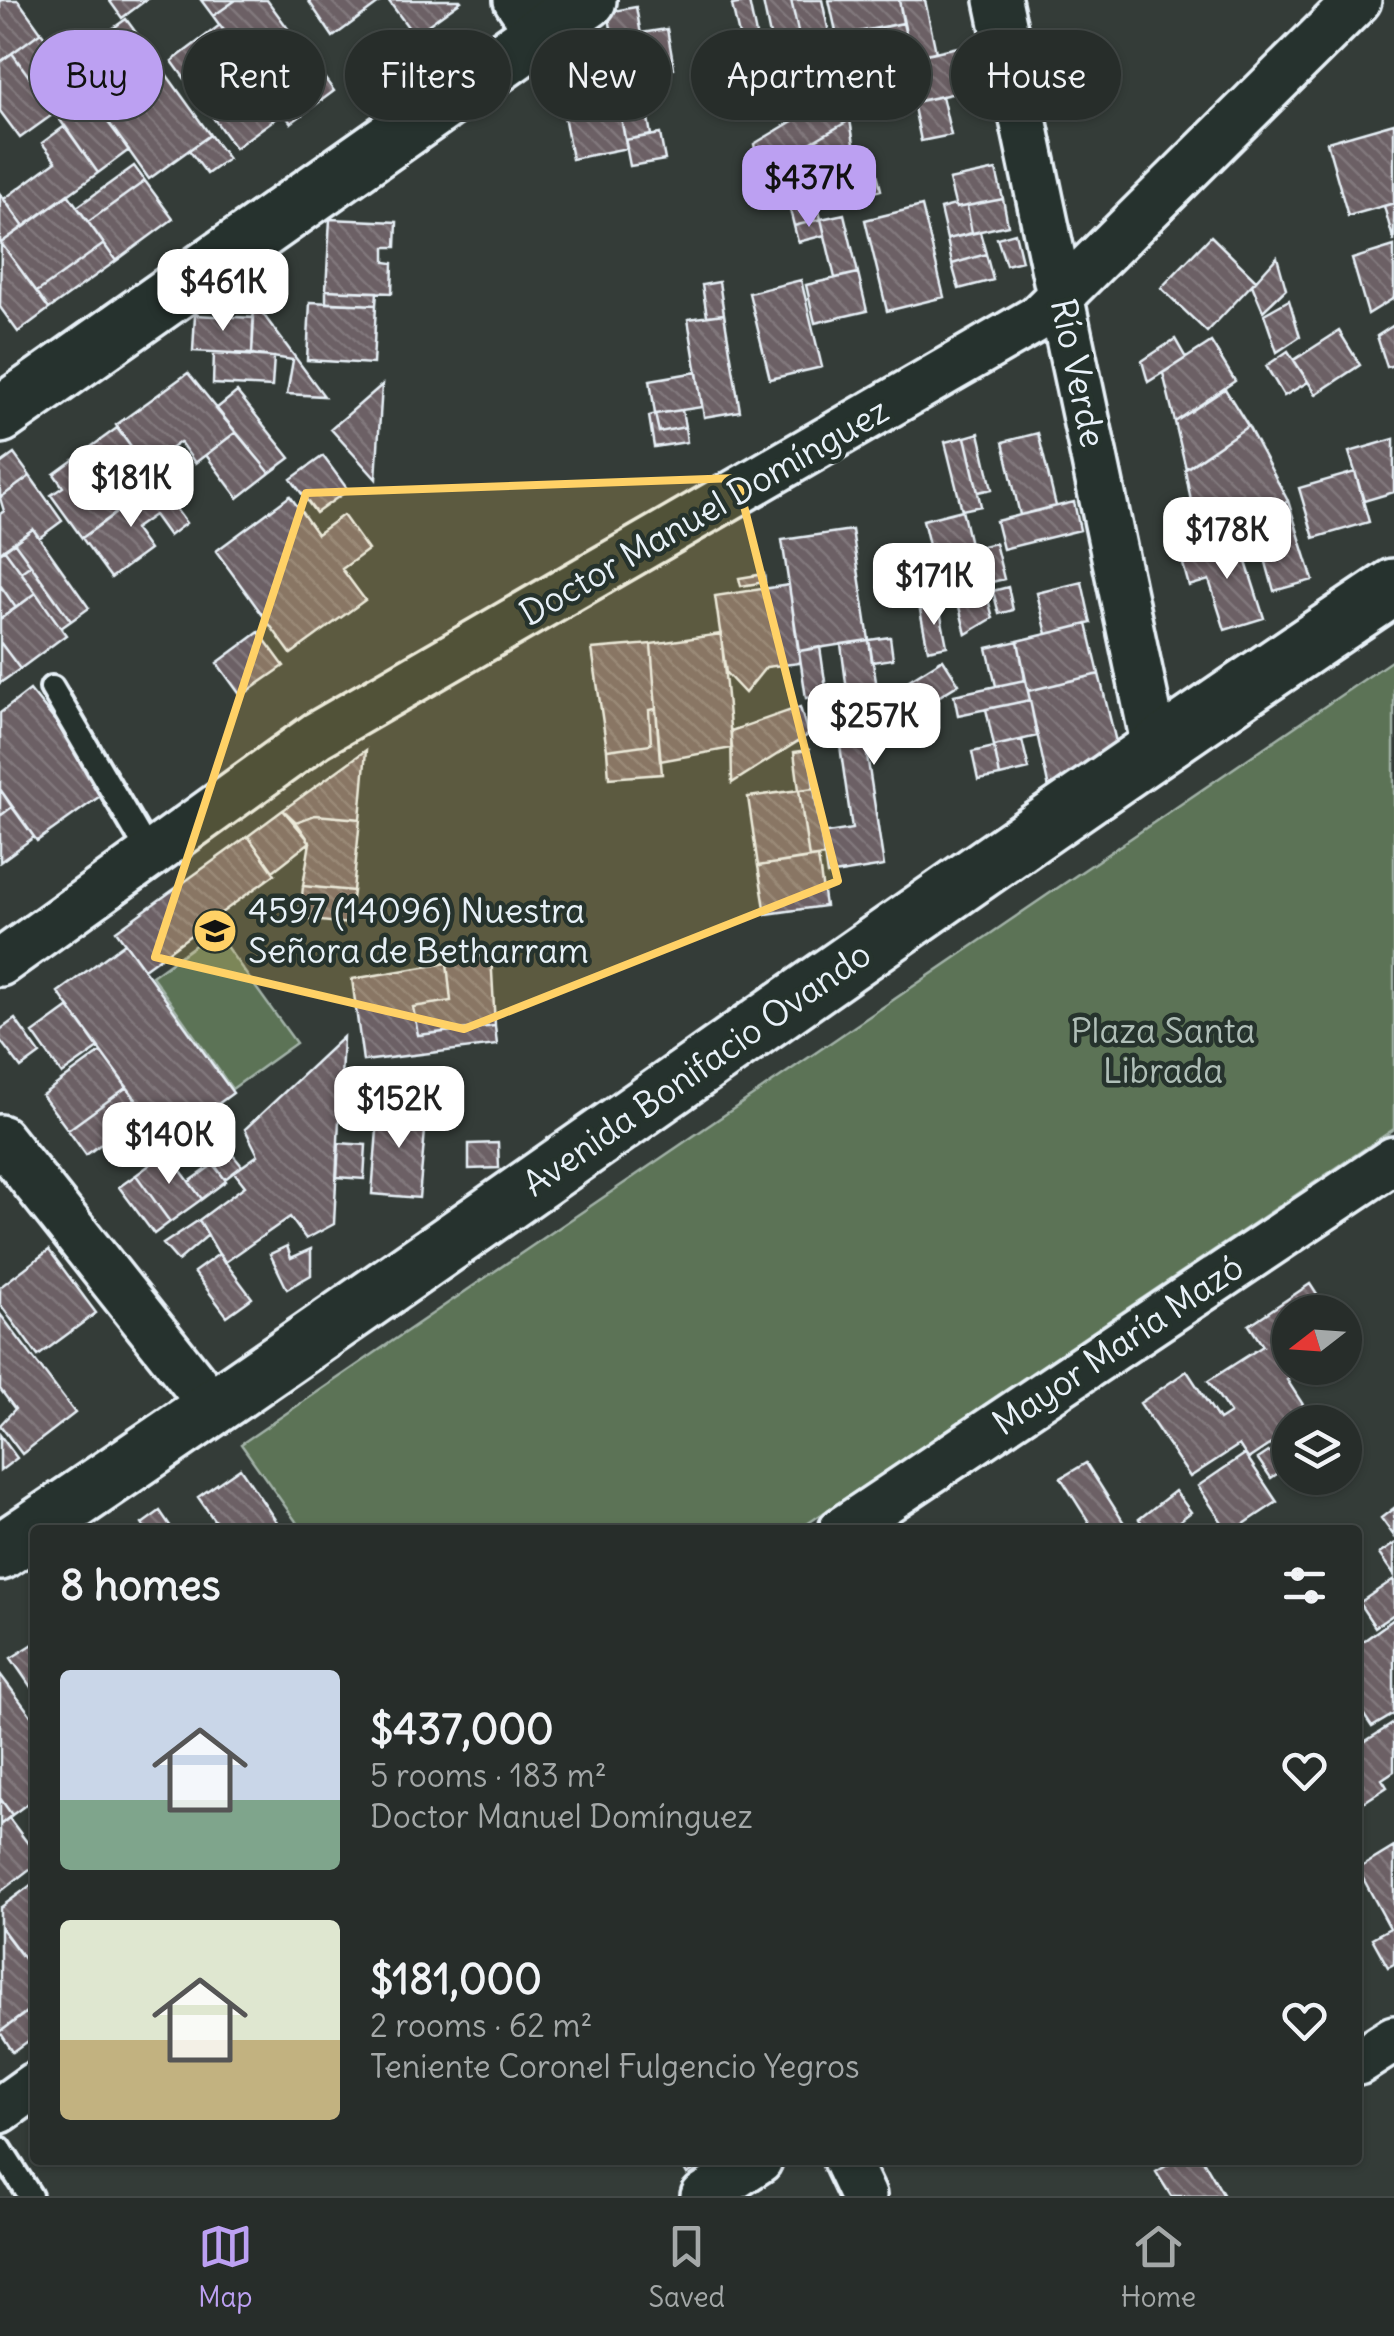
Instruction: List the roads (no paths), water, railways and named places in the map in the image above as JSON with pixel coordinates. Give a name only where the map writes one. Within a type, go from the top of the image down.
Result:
[{"type":"main road","points":[[0,414],[529,17],[588,0]]},
{"type":"main road","name":"Avenida Bonifacio Ovando","points":[[40,1525],[214,1408],[1155,748],[1394,587]]},
{"type":"main road","name":"Avenida Bonifacio Ovando","points":[[0,1552],[30,1532]]},
{"type":"street","name":"Río Verde","points":[[998,0],[1155,748]]},
{"type":"street","name":"Doctor Manuel Domínguez","points":[[0,964],[317,735],[1025,326],[1062,296],[1358,0]]},
{"type":"street","points":[[0,1138],[214,1408]]},
{"type":"street","name":"Mayor María Mazó","points":[[850,1525],[1388,1179]]},
{"type":"street","points":[[1362,2059],[1394,2039]]},
{"type":"street","points":[[0,2110],[30,2089]]},
{"type":"street","points":[[704,2196],[752,2165]]},
{"type":"street","points":[[848,2165],[863,2196]]},
{"type":"lane","points":[[52,688],[150,855]]},
{"type":"lane","points":[[0,2149],[30,2196]]},
{"type":"place","name":"4597 (14096) Nuestra Señora de Betharram","points":[[215,931]]},
{"type":"park label","name":"Plaza Santa Librada","points":[[1163,1051]]}]
